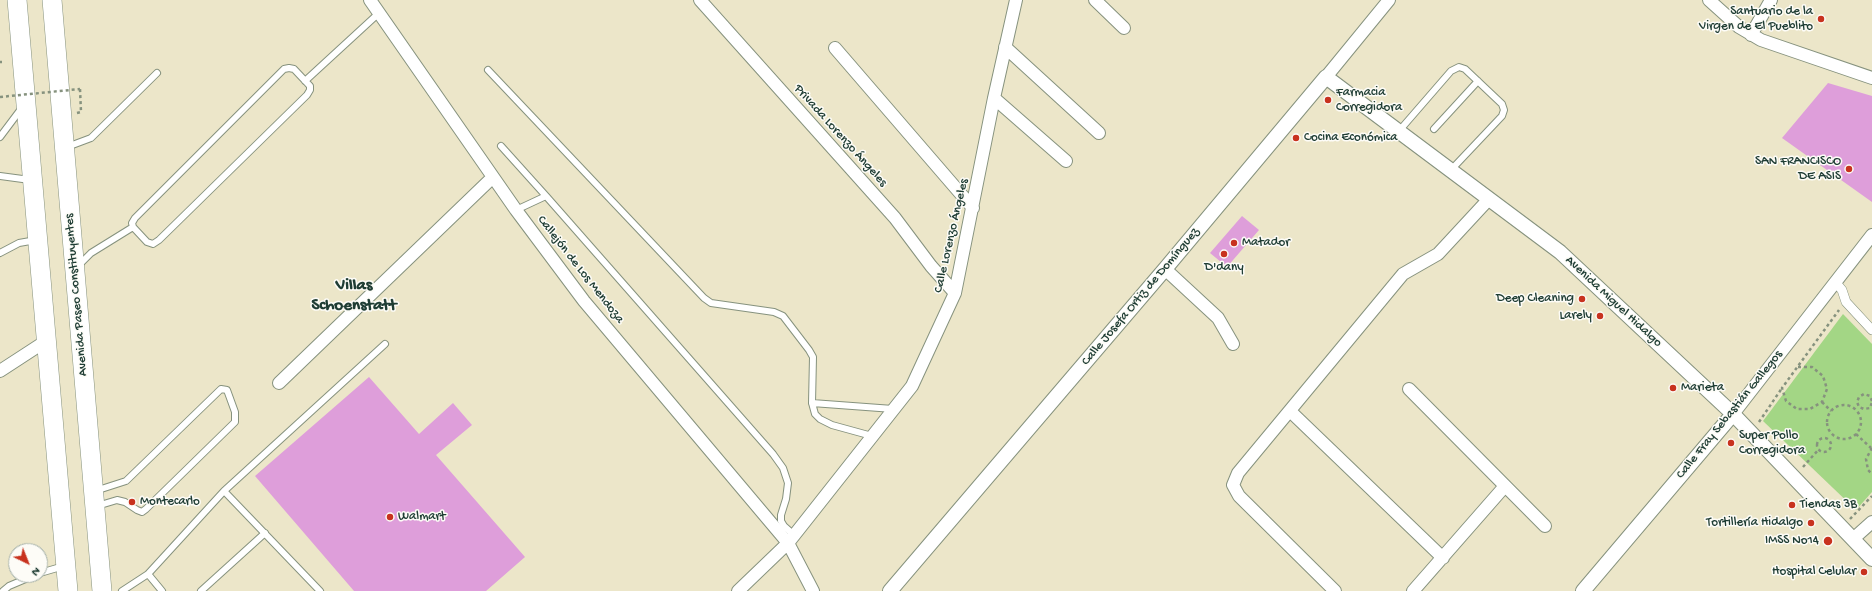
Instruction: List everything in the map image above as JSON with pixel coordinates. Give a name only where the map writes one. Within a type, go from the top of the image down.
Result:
[{"type":"highway","name":"Avenida Paseo Constituyentes","points":[[52,0],[102,591]]},
{"type":"highway","points":[[16,1],[68,591]]},
{"type":"street","name":"Callejón de Los Mendoza","points":[[370,0],[516,210],[589,306],[791,539]]},
{"type":"street","name":"Privada Lorenzo Ángeles","points":[[700,0],[895,218],[931,266],[955,293]]},
{"type":"street","name":"Calle Lorenzo Ángeles","points":[[738,591],[791,539],[912,386],[955,293],[994,98],[1016,0]]},
{"type":"street","points":[[1095,0],[1124,28]]},
{"type":"street","name":"Calle Josefa Ortiz de Domínguez","points":[[890,591],[1165,269],[1389,0]]},
{"type":"street","points":[[1709,0],[1739,28],[1761,40],[1872,78]]},
{"type":"street","points":[[1751,35],[1771,0]]},
{"type":"street","points":[[1005,47],[1099,133]]},
{"type":"street","points":[[835,48],[973,208]]},
{"type":"street","name":"Avenida Miguel Hidalgo","points":[[1326,77],[1488,200],[1560,252],[1734,414],[1872,559]]},
{"type":"street","points":[[994,98],[1066,161]]},
{"type":"street","points":[[279,383],[493,177]]},
{"type":"street","points":[[1335,591],[1239,496],[1234,485],[1238,473],[1403,274],[1438,254],[1488,200]]},
{"type":"street","name":"Calle Fray Sebastián Gallegos","points":[[1583,591],[1734,414],[1872,235]]},
{"type":"street","points":[[1165,269],[1218,318],[1233,344]]},
{"type":"street","points":[[1836,283],[1842,290],[1846,302],[1872,330]]},
{"type":"street","points":[[0,371],[46,341]]},
{"type":"street","points":[[1409,389],[1545,526]]},
{"type":"street","points":[[1290,411],[1443,558]]},
{"type":"street","points":[[1413,591],[1505,486]]},
{"type":"street","points":[[1853,540],[1872,522]]},
{"type":"street","points":[[791,539],[813,591]]},
{"type":"lane","points":[[305,81],[379,12]]},
{"type":"lane","points":[[1398,131],[1451,71],[1459,67],[1465,69],[1502,104],[1504,110],[1502,116],[1450,171]]},
{"type":"lane","points":[[289,68],[294,70],[310,86],[310,90],[307,95],[159,240],[153,244],[147,242],[133,227],[132,223],[135,218],[284,69],[289,68]]},
{"type":"lane","points":[[488,70],[704,298],[711,303],[774,312],[783,316],[813,357],[812,403],[815,414],[820,419],[832,425],[872,436]]},
{"type":"lane","points":[[64,148],[91,138],[157,74]]},
{"type":"lane","points":[[1434,129],[1478,81]]},
{"type":"lane","points":[[0,137],[26,103]]},
{"type":"lane","points":[[501,146],[773,454],[783,468],[788,483],[781,521],[791,539]]},
{"type":"lane","points":[[0,176],[32,180]]},
{"type":"lane","points":[[516,210],[546,196]]},
{"type":"lane","points":[[75,269],[91,253],[133,227]]},
{"type":"lane","points":[[0,253],[19,243],[38,239]]},
{"type":"lane","points":[[122,591],[148,574],[224,490],[385,344]]},
{"type":"lane","points":[[221,389],[227,390],[235,412],[234,422],[146,509],[142,512],[125,502],[117,500],[94,499],[126,481],[221,389]]},
{"type":"lane","points":[[812,403],[893,409]]},
{"type":"lane","points":[[224,490],[318,590]]},
{"type":"lane","points":[[201,591],[265,533]]},
{"type":"lane","points":[[48,571],[66,566]]},
{"type":"lane","points":[[148,574],[162,591]]},
{"type":"lane","points":[[3,591],[9,586],[16,583]]},
{"type":"path","points":[[0,97],[80,89]]},
{"type":"path","points":[[1752,434],[1782,388],[1846,302]]},
{"type":"path","points":[[1782,388],[1786,401],[1797,409],[1810,409],[1822,402],[1827,389],[1823,376],[1812,367],[1798,367]]},
{"type":"path","points":[[1864,394],[1871,395],[1872,402],[1867,409],[1860,407],[1857,402],[1859,397],[1864,394]]},
{"type":"path","points":[[1822,402],[1831,411]]},
{"type":"path","points":[[1841,405],[1848,405],[1857,410],[1861,420],[1861,426],[1856,434],[1848,438],[1841,439],[1833,435],[1827,426],[1827,420],[1831,411],[1841,405]]},
{"type":"path","points":[[1857,410],[1860,407]]},
{"type":"path","points":[[1856,434],[1872,448],[1866,459],[1868,470],[1872,474]]},
{"type":"path","points":[[1828,440],[1833,435]]},
{"type":"path","points":[[1824,438],[1828,440],[1831,445],[1828,450],[1823,451],[1819,449],[1817,444],[1819,440],[1824,438]]},
{"type":"path","points":[[1794,477],[1819,449]]},
{"type":"path","points":[[1842,527],[1872,496]]},
{"type":"green space","points":[[1843,314],[1872,344],[1872,492],[1856,510],[1763,421]]},
{"type":"building","name":"SAN FRANCISCO DE ASIS","points":[[1828,83],[1872,96],[1872,202],[1782,138]]},
{"type":"building","points":[[1242,216],[1259,230],[1227,267],[1210,253]]},
{"type":"building","name":"Walmart","points":[[369,377],[419,434],[453,403],[472,425],[436,455],[525,557],[486,591],[354,591],[255,476]]},
{"type":"place","name":"Santuario de la Virgen de El Pueblito","points":[[1821,19]]},
{"type":"place","name":"Farmacia Corregidora","points":[[1328,100]]},
{"type":"place","name":"Cocina Económica","points":[[1296,138]]},
{"type":"place","name":"SAN FRANCISCO DE ASIS","points":[[1849,169]]},
{"type":"place","name":"Matador","points":[[1234,243]]},
{"type":"place","name":"D'dany","points":[[1224,254]]},
{"type":"place","name":"Deep Cleaning","points":[[1582,299]]},
{"type":"place","name":"Larely","points":[[1600,316]]},
{"type":"place","name":"Marieta","points":[[1673,388]]},
{"type":"place","name":"Super Pollo Corregidora","points":[[1731,443]]},
{"type":"place","name":"Montecarlo","points":[[132,502]]},
{"type":"place","name":"Tiendas 3B","points":[[1792,505]]},
{"type":"place","name":"Walmart","points":[[390,517]]},
{"type":"place","name":"Tortillería Hidalgo","points":[[1811,523]]},
{"type":"place","name":"IMSS No14","points":[[1828,541]]},
{"type":"place","name":"Hospital Celular","points":[[1864,572]]},
{"type":"district","name":"Villas Schoenstatt","points":[[354,296]]}]
